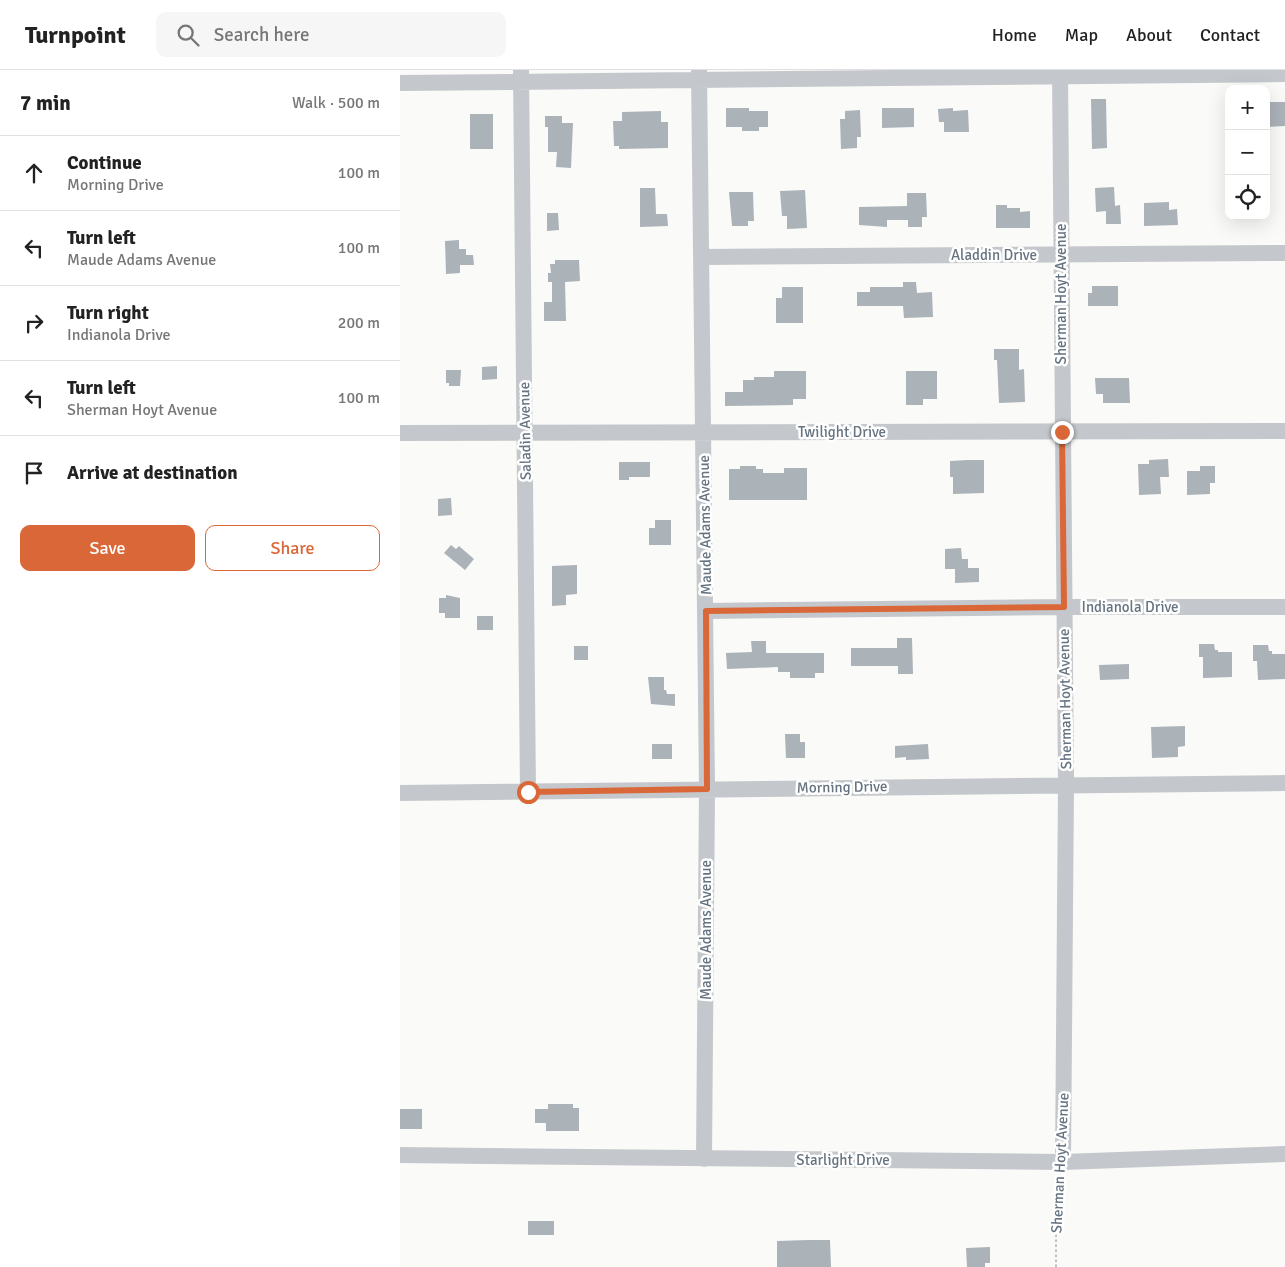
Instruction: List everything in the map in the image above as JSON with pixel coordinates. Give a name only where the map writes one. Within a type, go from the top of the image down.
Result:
[{"type":"street","points":[[400,83],[521,76],[1242,72],[1285,74]]},
{"type":"street","name":"Sherman Hoyt Avenue","points":[[1060,73],[1066,784],[1063,1162]]},
{"type":"street","name":"Saladin Avenue","points":[[521,76],[528,792]]},
{"type":"street","name":"Maude Adams Avenue","points":[[699,76],[707,789],[704,1159]]},
{"type":"street","name":"Aladdin Drive","points":[[702,257],[1285,253]]},
{"type":"street","name":"Twilight Drive","points":[[400,433],[1285,431]]},
{"type":"street","name":"Indianola Drive","points":[[706,611],[1064,607],[1285,607]]},
{"type":"street","name":"Morning Drive","points":[[400,793],[1285,783]]},
{"type":"street","name":"Starlight Drive","points":[[400,1155],[1063,1162],[1285,1154]]},
{"type":"path","name":"Sherman Hoyt Avenue","points":[[1056,1267],[1056,1185],[1063,1162]]},
{"type":"building","points":[[1091,99],[1106,99],[1107,148],[1092,149]]},
{"type":"building","points":[[1270,102],[1285,102],[1285,126],[1270,127]]},
{"type":"building","points":[[726,108],[749,108],[749,111],[768,111],[768,127],[759,127],[759,131],[742,131],[742,127],[726,127]]},
{"type":"building","points":[[882,108],[914,108],[914,127],[882,128]]},
{"type":"building","points":[[953,108],[953,111],[968,110],[969,132],[944,132],[944,122],[939,122],[938,109]]},
{"type":"building","points":[[860,110],[861,137],[857,137],[857,148],[841,149],[840,119],[845,119],[845,111]]},
{"type":"building","points":[[661,111],[661,122],[668,122],[668,148],[619,149],[619,146],[614,146],[613,121],[622,121],[622,112]]},
{"type":"building","points":[[470,114],[493,114],[493,149],[470,149]]},
{"type":"building","points":[[545,116],[562,116],[562,123],[573,123],[571,168],[556,167],[557,152],[548,152],[548,127],[545,127]]},
{"type":"building","points":[[1114,187],[1115,206],[1120,205],[1121,224],[1106,224],[1106,211],[1096,212],[1095,188]]},
{"type":"building","points":[[640,188],[655,188],[656,214],[667,214],[668,226],[640,227]]},
{"type":"building","points":[[805,190],[807,228],[787,229],[787,216],[782,216],[780,191]]},
{"type":"building","points":[[729,192],[753,192],[754,221],[748,221],[748,226],[732,226]]},
{"type":"building","points":[[907,193],[926,193],[927,217],[922,217],[922,227],[908,227],[908,220],[887,220],[887,227],[859,225],[859,207],[907,206]]},
{"type":"building","points":[[1169,202],[1169,210],[1177,209],[1178,225],[1144,226],[1144,203]]},
{"type":"building","points":[[996,205],[1007,205],[1007,208],[1020,208],[1020,212],[1030,211],[1030,228],[996,228]]},
{"type":"building","points":[[547,213],[558,213],[559,230],[547,231]]},
{"type":"building","points":[[459,240],[459,249],[466,249],[466,255],[473,255],[474,265],[460,265],[460,273],[446,274],[445,241]]},
{"type":"building","points":[[555,260],[579,260],[580,281],[565,282],[566,321],[544,321],[544,302],[552,302],[552,282],[548,282],[548,273],[551,273],[550,264],[555,264]]},
{"type":"building","points":[[903,282],[916,282],[917,293],[932,292],[933,317],[904,318],[903,306],[857,306],[857,292],[870,292],[870,287],[903,287]]},
{"type":"building","points":[[1092,286],[1118,286],[1118,306],[1088,306],[1088,293],[1092,293]]},
{"type":"building","points":[[782,287],[803,287],[803,323],[776,323],[776,298],[782,298]]},
{"type":"building","points":[[994,349],[1019,349],[1019,370],[1024,369],[1025,402],[999,403],[997,360],[994,360]]},
{"type":"building","points":[[497,366],[497,379],[482,380],[482,367]]},
{"type":"building","points":[[446,370],[461,370],[460,386],[449,386],[449,383],[446,383]]},
{"type":"building","points":[[774,371],[806,371],[806,399],[793,399],[793,405],[725,406],[725,392],[743,392],[743,380],[754,380],[754,377],[774,377]]},
{"type":"building","points":[[906,371],[937,371],[937,399],[923,399],[923,405],[906,405]]},
{"type":"building","points":[[1095,378],[1129,378],[1130,403],[1103,403],[1103,394],[1096,394]]},
{"type":"building","points":[[1168,459],[1169,477],[1160,477],[1161,494],[1139,495],[1138,464],[1149,464],[1149,460]]},
{"type":"building","points":[[984,460],[984,493],[953,494],[953,477],[950,477],[950,461]]},
{"type":"building","points":[[619,462],[650,462],[650,477],[629,477],[629,480],[619,480]]},
{"type":"building","points":[[740,466],[756,466],[756,469],[763,469],[763,473],[784,473],[784,468],[807,468],[807,500],[729,500],[729,469],[740,469]]},
{"type":"building","points":[[1200,466],[1215,466],[1215,483],[1210,483],[1210,494],[1187,495],[1187,471],[1200,471]]},
{"type":"building","points":[[451,498],[452,515],[438,516],[438,499]]},
{"type":"building","points":[[655,520],[671,520],[671,545],[649,545],[649,528],[655,528]]},
{"type":"building","points":[[451,545],[456,549],[459,546],[474,559],[465,570],[444,553]]},
{"type":"building","points":[[961,548],[962,559],[968,559],[968,568],[979,568],[979,582],[955,583],[955,569],[945,569],[945,549]]},
{"type":"building","points":[[577,565],[577,594],[566,595],[566,605],[552,606],[552,566]]},
{"type":"building","points":[[446,595],[460,598],[460,618],[445,618],[445,613],[439,613],[439,598],[446,598]]},
{"type":"building","points":[[477,616],[493,616],[493,630],[477,630]]},
{"type":"building","points":[[897,638],[912,638],[913,674],[898,674],[898,666],[851,666],[851,648],[897,648]]},
{"type":"building","points":[[751,641],[766,641],[766,653],[824,653],[824,673],[815,673],[815,678],[790,678],[790,672],[778,672],[778,667],[727,669],[726,653],[752,652]]},
{"type":"building","points":[[1199,644],[1214,644],[1215,650],[1218,650],[1218,652],[1232,652],[1232,677],[1203,678],[1203,657],[1199,657]]},
{"type":"building","points":[[1253,645],[1268,645],[1269,651],[1272,651],[1272,654],[1285,654],[1285,679],[1258,680],[1257,661],[1253,661]]},
{"type":"building","points":[[574,646],[588,646],[588,660],[574,660]]},
{"type":"building","points":[[1129,664],[1129,679],[1100,680],[1099,665]]},
{"type":"building","points":[[648,677],[664,677],[664,690],[666,690],[667,694],[675,694],[675,706],[651,704]]},
{"type":"building","points":[[1185,726],[1185,746],[1178,747],[1178,757],[1152,758],[1151,727]]},
{"type":"building","points":[[785,734],[800,734],[800,742],[805,742],[805,758],[786,758]]},
{"type":"building","points":[[652,744],[672,744],[672,759],[652,759]]},
{"type":"building","points":[[928,744],[929,759],[906,760],[906,757],[895,758],[895,746]]},
{"type":"building","points":[[548,1104],[573,1104],[573,1108],[579,1108],[579,1131],[546,1131],[546,1123],[535,1123],[535,1109],[548,1109]]},
{"type":"building","points":[[400,1109],[422,1109],[422,1129],[400,1129]]},
{"type":"building","points":[[528,1221],[554,1221],[554,1235],[528,1235]]},
{"type":"building","points":[[830,1240],[831,1267],[777,1267],[777,1241]]},
{"type":"building","points":[[990,1247],[990,1263],[985,1263],[985,1267],[967,1267],[966,1248]]},
{"type":"route","points":[[528,792],[707,789],[706,611],[1064,607],[1062,432]]}]
